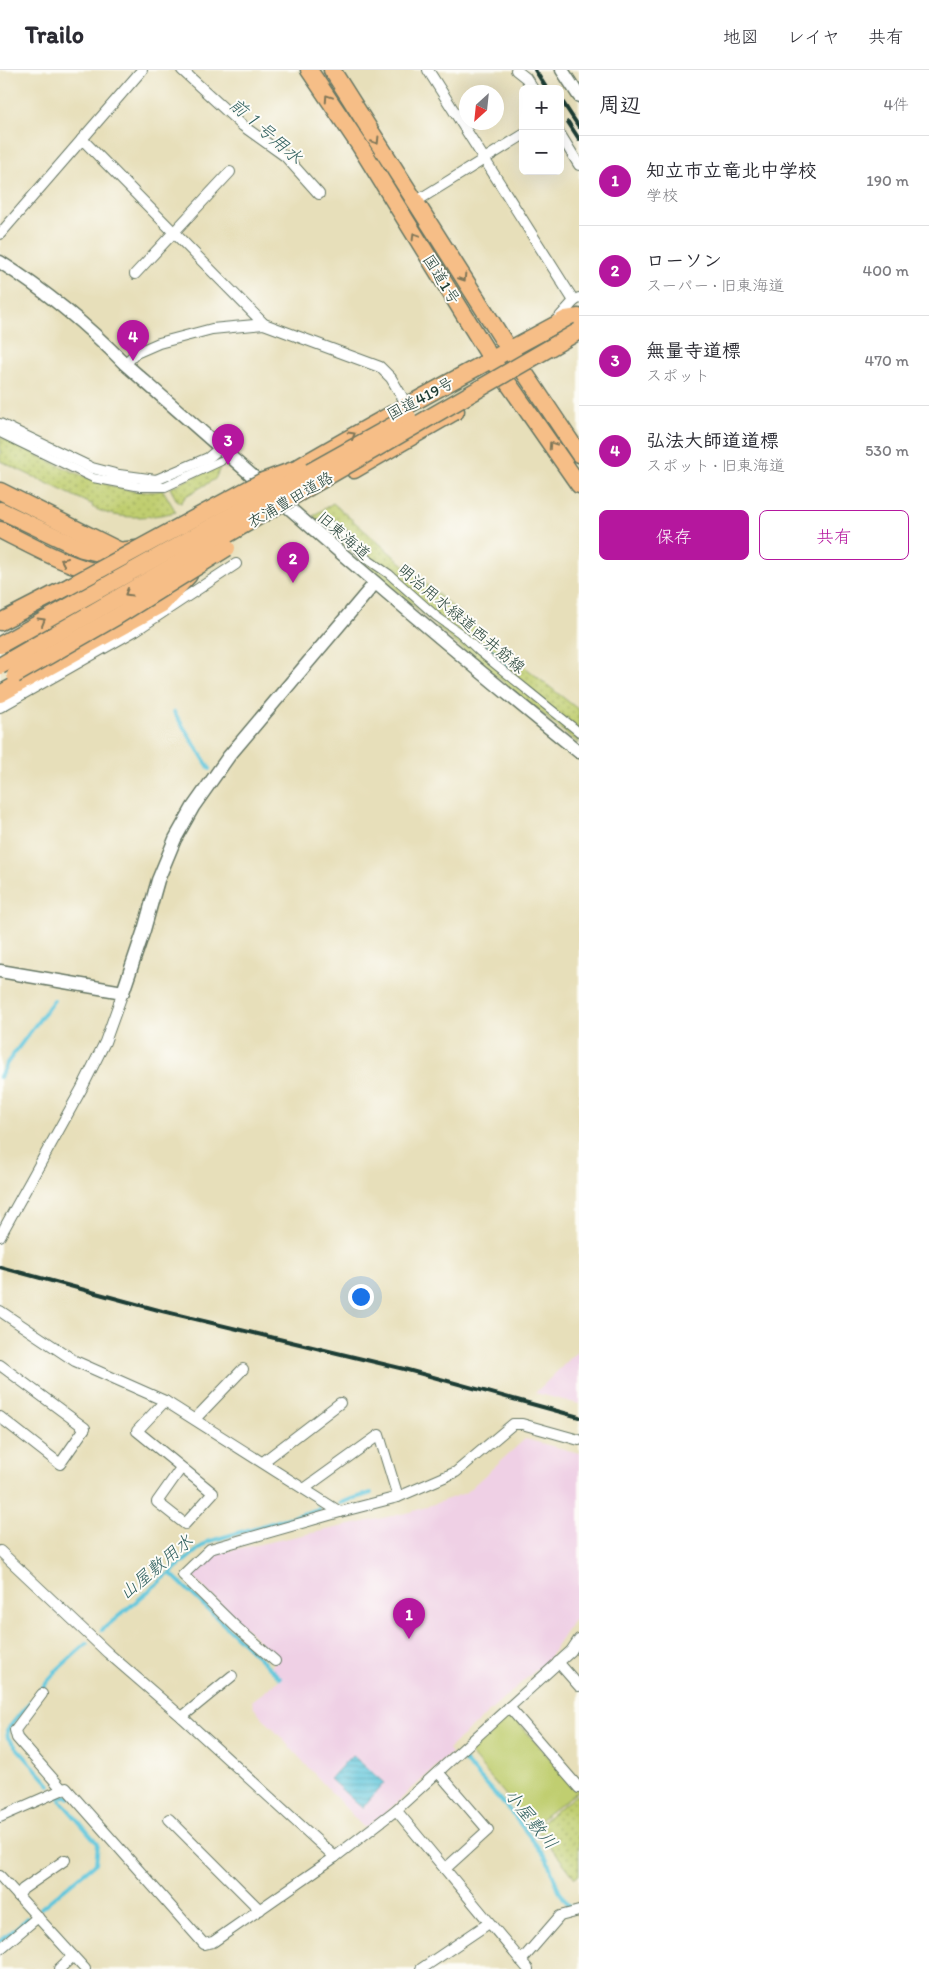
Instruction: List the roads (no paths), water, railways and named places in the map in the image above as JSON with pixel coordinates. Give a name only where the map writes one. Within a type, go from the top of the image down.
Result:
[{"type":"highway","name":"国道1号","points":[[309,70],[365,154],[492,360],[579,485]]},
{"type":"highway","name":"国道1号","points":[[332,70],[510,351],[579,454]]},
{"type":"highway","name":"国道419号","points":[[266,487],[407,405],[510,351],[566,319],[579,317]]},
{"type":"highway","name":"衣浦豊田道路","points":[[0,666],[579,321]]},
{"type":"highway","name":"国道419号","points":[[288,507],[404,442],[578,339]]},
{"type":"highway","name":"衣浦豊田道路","points":[[0,645],[265,496],[349,458],[578,339]]},
{"type":"highway","name":"衣浦豊田道路","points":[[0,622],[263,481],[349,458]]},
{"type":"highway","points":[[0,683],[116,617],[302,503],[349,458]]},
{"type":"highway","name":"衣浦豊田道路","points":[[0,510],[82,549],[99,553],[122,552],[157,545],[189,531],[266,487]]},
{"type":"highway","points":[[0,491],[122,552]]},
{"type":"highway","name":"衣浦豊田道路","points":[[0,694],[162,604],[210,552],[288,507]]},
{"type":"highway","points":[[0,530],[66,562],[90,571],[117,576],[145,576],[181,568],[210,552]]},
{"type":"street","points":[[0,234],[142,70]]},
{"type":"street","points":[[182,70],[243,126],[284,156],[319,194]]},
{"type":"street","points":[[428,70],[576,299],[550,328]]},
{"type":"street","points":[[516,70],[526,78],[530,85]]},
{"type":"street","points":[[562,70],[579,96]]},
{"type":"street","points":[[415,202],[519,137]]},
{"type":"street","points":[[82,139],[264,324],[380,368],[391,378],[407,405]]},
{"type":"street","points":[[564,140],[579,164]]},
{"type":"street","points":[[135,274],[230,172]]},
{"type":"street","name":"旧東海道","points":[[0,262],[58,302],[220,448],[478,672],[579,752]]},
{"type":"street","points":[[125,364],[136,353],[159,343],[212,328],[264,324]]},
{"type":"street","points":[[0,424],[92,468],[156,480],[208,458],[220,448]]},
{"type":"street","points":[[0,433],[93,478],[141,487],[165,487],[221,461]]},
{"type":"street","name":"明治用水緑道西井筋線","points":[[330,524],[348,538],[367,560],[389,574],[436,616],[460,633],[480,652],[579,732]]},
{"type":"street","points":[[0,707],[136,630],[236,564]]},
{"type":"street","points":[[0,1234],[101,1050],[144,930],[158,880],[174,839],[192,806],[229,756],[375,583]]},
{"type":"street","points":[[0,971],[123,992]]},
{"type":"street","points":[[0,1311],[75,1361],[165,1401],[340,1512]]},
{"type":"street","points":[[0,1365],[85,1428],[60,1464],[0,1418]]},
{"type":"street","points":[[195,1419],[243,1369]]},
{"type":"street","points":[[165,1401],[137,1431],[182,1468],[212,1493],[186,1524],[157,1502],[182,1468]]},
{"type":"street","points":[[262,1462],[340,1403]]},
{"type":"street","points":[[274,1661],[183,1575],[210,1549],[398,1497],[456,1472],[513,1424],[522,1424],[579,1440]]},
{"type":"street","points":[[304,1489],[379,1435],[398,1497]]},
{"type":"street","points":[[0,1550],[108,1654],[182,1717],[335,1857]]},
{"type":"street","points":[[0,1817],[66,1788],[204,1944],[213,1942],[335,1857],[396,1810],[571,1651],[579,1639]]},
{"type":"street","points":[[558,1662],[579,1686]]},
{"type":"street","points":[[182,1717],[232,1676]]},
{"type":"street","points":[[42,1694],[15,1730],[17,1738],[62,1789]]},
{"type":"street","points":[[509,1707],[579,1788]]},
{"type":"street","points":[[438,1772],[488,1830],[445,1869]]},
{"type":"street","points":[[396,1810],[525,1965],[560,1916],[579,1911]]},
{"type":"street","points":[[169,1818],[260,1910]]},
{"type":"street","points":[[18,1896],[23,1889],[64,1860]]},
{"type":"street","points":[[0,1876],[85,1969]]},
{"type":"street","points":[[0,1949],[38,1917]]},
{"type":"street","points":[[421,1969],[489,1922]]},
{"type":"street","points":[[59,1969],[73,1956]]},
{"type":"water","points":[[484,643],[493,648],[509,663],[510,666],[507,670],[498,661],[482,651],[479,646]]},
{"type":"water","points":[[352,1755],[384,1783],[362,1808],[330,1779]]},
{"type":"waterway","points":[[174,712],[210,769]]},
{"type":"waterway","points":[[0,1077],[7,1063],[54,1000]]},
{"type":"waterway","name":"山屋敷用水","points":[[340,1503],[371,1493]]},
{"type":"waterway","name":"山屋敷用水","points":[[102,1630],[207,1542],[319,1509]]},
{"type":"waterway","points":[[170,1573],[280,1678]]},
{"type":"waterway","name":"山屋敷用水","points":[[38,1693],[58,1669],[87,1643]]},
{"type":"waterway","name":"山屋敷用水","points":[[30,1702],[7,1730],[8,1738],[50,1785]]},
{"type":"waterway","name":"小屋敷川","points":[[461,1757],[511,1812],[547,1859],[559,1891],[569,1906]]},
{"type":"waterway","points":[[58,1797],[67,1796],[70,1798]]},
{"type":"waterway","name":"山屋敷用水","points":[[41,1908],[96,1863],[98,1844],[61,1801]]},
{"type":"waterway","name":"山屋敷用水","points":[[0,1942],[28,1918]]},
{"type":"railway","points":[[535,70],[544,85]]},
{"type":"railway","points":[[564,104],[579,127]]},
{"type":"railway","points":[[568,122],[579,139]]},
{"type":"railway","points":[[0,1267],[162,1311],[404,1369],[579,1417]]},
{"type":"place","name":"弘法大師道道標","points":[[133,361]]},
{"type":"place","name":"無量寺道標","points":[[228,465]]},
{"type":"place","name":"ローソン","points":[[293,583]]},
{"type":"place","name":"知立市立竜北中学校","points":[[409,1639]]},
{"type":"water label","name":"前１号用水","points":[[266,131]]}]
